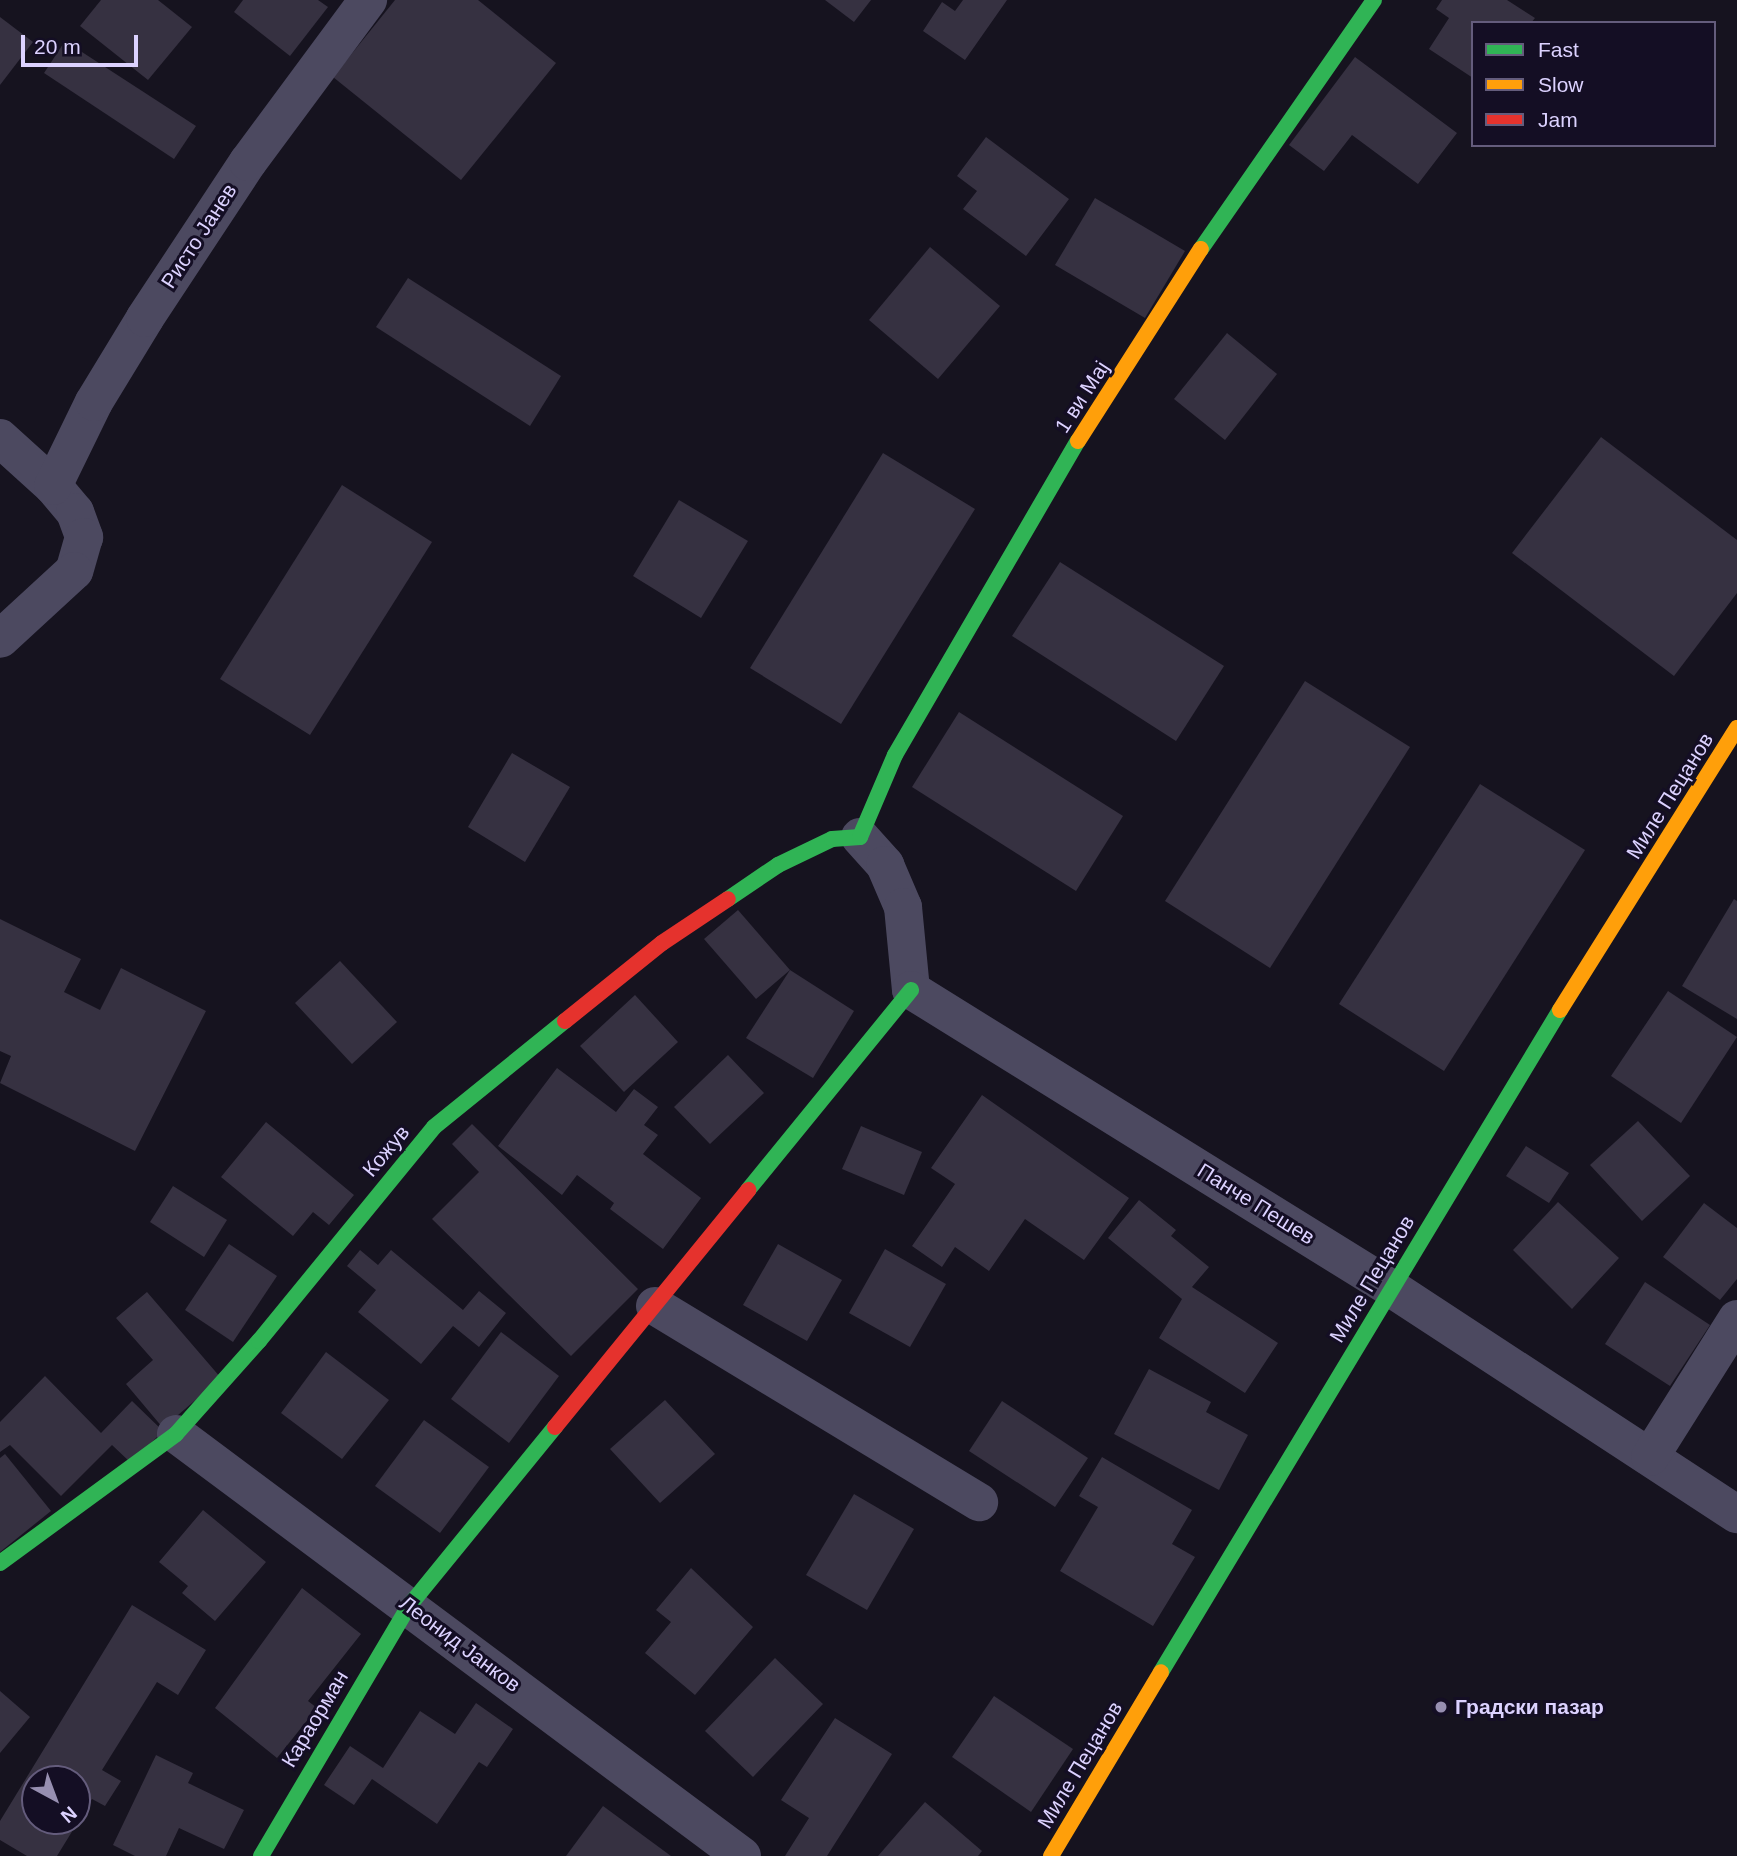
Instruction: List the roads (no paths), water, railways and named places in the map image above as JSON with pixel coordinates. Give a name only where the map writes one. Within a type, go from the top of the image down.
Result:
[{"type":"street","name":"Ристо Јанев","points":[[64,499],[94,402],[152,307],[248,162],[368,0]]},
{"type":"street","name":"1 ви Мај","points":[[860,837],[895,754],[1093,414],[1255,167],[1374,0]]},
{"type":"street","points":[[0,438],[64,499],[84,537],[74,571],[0,639]]},
{"type":"street","name":"Миле Пецанов","points":[[1051,1856],[1494,1115],[1737,729]]},
{"type":"street","points":[[860,837],[885,865],[903,907],[911,990]]},
{"type":"street","name":"Кожув","points":[[0,1563],[176,1434],[259,1341],[434,1127],[673,935],[778,865],[832,839],[860,837]]},
{"type":"street","name":"Панче Пешев","points":[[911,990],[1391,1288],[1737,1514]]},
{"type":"street","name":"Караорман","points":[[261,1856],[308,1771],[410,1606],[911,990]]},
{"type":"street","points":[[655,1306],[979,1502]]},
{"type":"street","points":[[1650,1457],[1737,1320]]},
{"type":"street","name":"Леонид Јанков","points":[[176,1434],[742,1856]]},
{"type":"place","name":"Градски пазар","points":[[1441,1707]]}]
